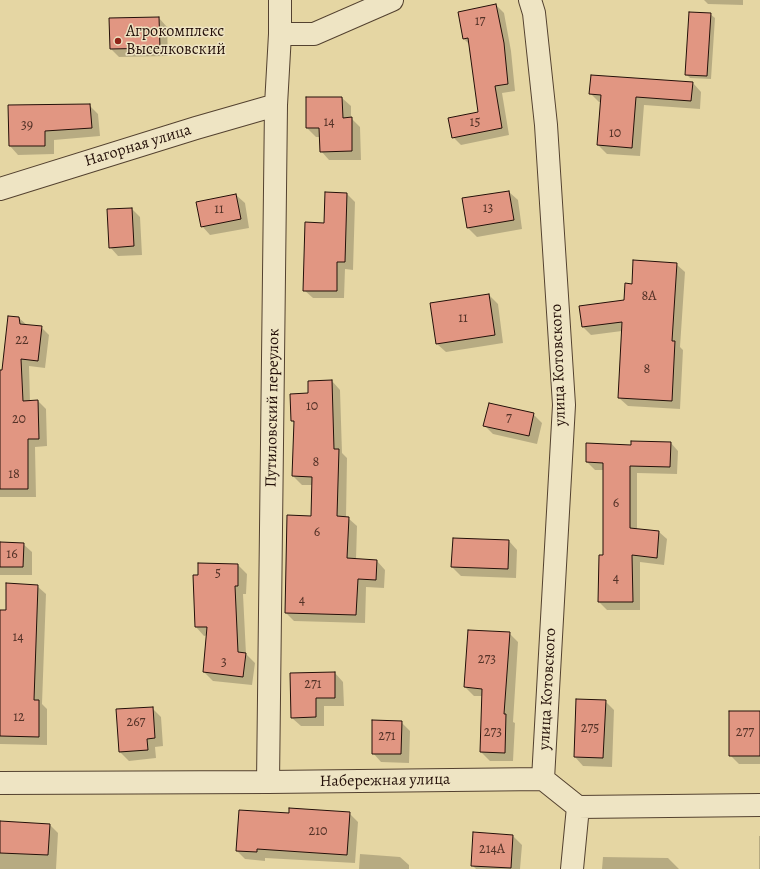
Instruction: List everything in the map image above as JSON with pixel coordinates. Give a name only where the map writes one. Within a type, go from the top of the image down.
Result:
[{"type":"street","name":"Путиловский переулок","points":[[268,782],[276,105],[280,34],[280,0]]},
{"type":"street","points":[[280,34],[314,34],[392,0]]},
{"type":"street","name":"улица Котовского","points":[[530,0],[534,13],[546,125],[564,405],[543,780]]},
{"type":"street","name":"Нагорная улица","points":[[0,189],[173,135],[276,105]]},
{"type":"street","points":[[543,780],[578,807],[760,805]]},
{"type":"street","name":"Набережная улица","points":[[0,783],[543,780]]},
{"type":"street","points":[[572,869],[578,807]]},
{"type":"building","points":[[496,4],[504,43],[508,84],[495,86],[502,128],[452,138],[448,118],[478,112],[468,38],[463,39],[458,12]]},
{"type":"building","points":[[689,12],[711,13],[707,76],[685,75]]},
{"type":"building","points":[[159,17],[160,48],[110,49],[109,18]]},
{"type":"building","points":[[591,75],[693,82],[691,101],[636,97],[632,148],[597,145],[601,95],[589,94]]},
{"type":"building","points":[[306,97],[342,97],[343,118],[352,117],[352,151],[320,152],[319,128],[306,128]]},
{"type":"building","points":[[90,104],[92,128],[45,131],[45,146],[9,146],[8,105]]},
{"type":"building","points":[[509,191],[514,220],[467,228],[462,198]]},
{"type":"building","points":[[325,192],[347,193],[345,262],[337,262],[337,291],[303,291],[305,222],[324,223]]},
{"type":"building","points":[[236,194],[241,219],[201,227],[196,202]]},
{"type":"building","points":[[132,208],[134,246],[109,248],[107,209]]},
{"type":"building","points":[[633,260],[677,263],[672,341],[675,341],[672,401],[618,398],[622,322],[582,327],[579,306],[624,300],[625,283],[632,284]]},
{"type":"building","points":[[489,294],[495,335],[436,344],[430,303]]},
{"type":"building","points":[[8,316],[19,317],[20,324],[42,326],[38,361],[21,359],[23,401],[38,400],[39,439],[28,439],[28,489],[0,489],[0,370],[2,370]]},
{"type":"building","points":[[332,380],[334,449],[339,449],[337,516],[349,517],[347,558],[377,560],[376,580],[358,579],[356,615],[285,613],[287,515],[311,516],[312,477],[292,476],[294,421],[291,421],[290,394],[308,393],[308,381]]},
{"type":"building","points":[[489,403],[534,413],[529,436],[483,426]]},
{"type":"building","points":[[631,441],[671,442],[670,467],[630,466],[630,528],[659,531],[657,558],[632,555],[633,602],[598,602],[599,555],[603,555],[603,463],[586,462],[586,443],[631,445]]},
{"type":"building","points":[[453,538],[509,540],[508,569],[451,567]]},
{"type":"building","points":[[0,542],[24,543],[23,567],[0,567]]},
{"type":"building","points":[[198,563],[238,564],[238,586],[235,586],[238,652],[246,653],[243,677],[203,672],[207,627],[195,627],[193,575],[198,575]]},
{"type":"building","points":[[6,583],[38,585],[34,700],[39,700],[39,737],[0,736],[0,610],[6,610]]},
{"type":"building","points":[[468,630],[510,632],[504,714],[506,714],[505,753],[480,752],[482,689],[464,687]]},
{"type":"building","points":[[335,672],[335,698],[316,698],[316,717],[291,718],[290,673]]},
{"type":"building","points":[[576,699],[606,700],[603,758],[574,757]]},
{"type":"building","points":[[153,707],[155,738],[147,739],[148,750],[119,752],[116,709]]},
{"type":"building","points":[[729,711],[760,711],[760,756],[729,756]]},
{"type":"building","points":[[372,720],[402,721],[401,754],[372,754]]},
{"type":"building","points":[[289,808],[350,812],[347,855],[257,849],[257,852],[236,851],[239,810],[289,813]]},
{"type":"building","points":[[0,821],[50,824],[48,855],[0,853]]},
{"type":"building","points":[[473,832],[513,835],[511,868],[471,866]]},
{"type":"place","name":"Агрокомплекс Выселковский","points":[[118,41]]}]
